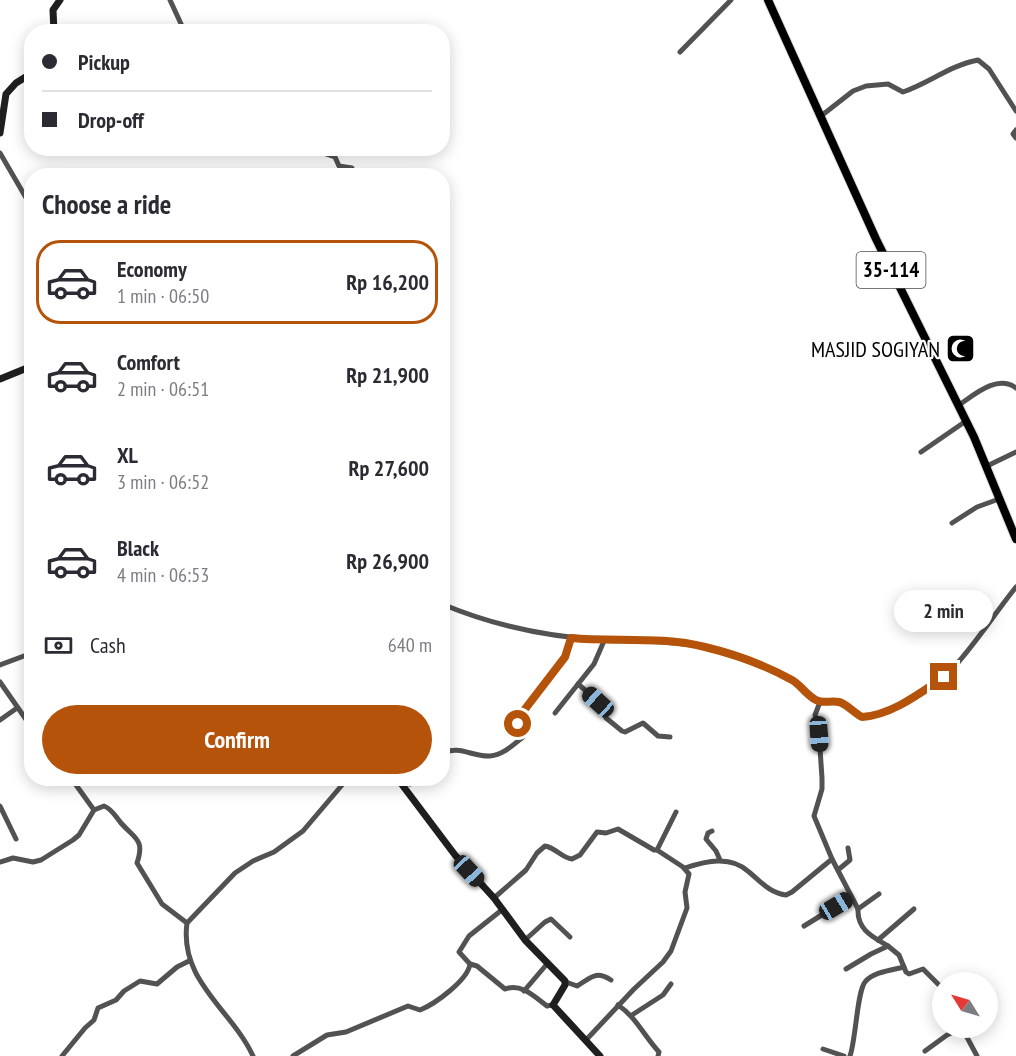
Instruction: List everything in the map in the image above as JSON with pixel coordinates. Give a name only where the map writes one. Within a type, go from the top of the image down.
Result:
[{"type":"main road","name":"35-114","points":[[768,0],[881,249],[959,405],[987,466],[1016,539]]},
{"type":"street","points":[[54,24],[53,10],[60,0]]},
{"type":"street","points":[[170,0],[181,24]]},
{"type":"street","points":[[680,52],[731,0]]},
{"type":"street","points":[[821,116],[859,88],[888,84],[903,92],[963,64],[978,60],[988,69],[1016,111]]},
{"type":"street","points":[[0,133],[6,94],[24,78]]},
{"type":"street","points":[[1016,130],[1013,134],[1016,138]]},
{"type":"street","points":[[0,153],[24,194]]},
{"type":"street","points":[[332,156],[335,157],[339,166],[352,168]]},
{"type":"street","points":[[0,379],[24,369]]},
{"type":"street","points":[[959,405],[976,392],[990,386],[1009,384],[1016,388]]},
{"type":"street","points":[[921,452],[966,421]]},
{"type":"street","points":[[987,466],[1016,452]]},
{"type":"street","points":[[952,523],[977,507],[999,499]]},
{"type":"street","points":[[450,607],[491,621],[571,638],[604,641],[650,640],[704,647],[747,661],[791,680],[820,702],[840,702],[862,717],[879,713],[908,700],[954,667],[1016,587]]},
{"type":"street","points":[[450,751],[457,749],[493,756],[504,752],[523,737],[524,731],[518,724],[518,719],[565,657],[571,638]]},
{"type":"street","points":[[555,713],[594,664],[604,641]]},
{"type":"street","points":[[0,665],[24,656]]},
{"type":"street","points":[[0,682],[24,717]]},
{"type":"street","points":[[579,684],[598,702],[606,717],[622,731],[643,723],[658,736],[670,737]]},
{"type":"street","points":[[820,702],[815,715],[819,734],[822,778],[814,816],[832,859],[858,909],[861,926],[869,935],[899,955],[905,971],[909,974],[923,969],[932,978]]},
{"type":"street","points":[[0,720],[18,708]]},
{"type":"street","points":[[77,786],[94,810]]},
{"type":"street","points":[[253,1056],[209,994],[189,961],[187,923],[235,873],[253,861],[274,852],[303,831],[341,786]]},
{"type":"street","points":[[403,786],[455,855],[503,909],[525,940],[566,982],[577,986],[590,977],[599,975],[611,980]]},
{"type":"street","points":[[0,806],[16,838]]},
{"type":"street","points":[[0,862],[13,858],[33,862],[41,860],[79,835],[94,810],[101,806],[107,807],[123,826],[137,837],[141,855],[136,861],[137,864],[162,904],[187,923]]},
{"type":"street","points":[[657,850],[676,812]]},
{"type":"street","points":[[494,898],[526,870],[537,853],[545,846],[572,859],[580,855],[597,832],[606,833],[618,829],[657,850],[685,868],[689,874],[685,892],[687,908],[676,941],[663,962],[618,1005],[586,1040]]},
{"type":"street","points":[[712,831],[706,835],[706,839],[720,860]]},
{"type":"street","points":[[838,870],[850,861],[848,848]]},
{"type":"street","points":[[685,868],[701,862],[720,860],[744,868],[769,889],[786,895],[832,859]]},
{"type":"street","points":[[858,909],[879,894]]},
{"type":"street","points":[[804,926],[851,897]]},
{"type":"street","points":[[503,909],[469,936],[459,954],[505,989],[513,986],[547,1006],[553,1005]]},
{"type":"street","points":[[878,940],[914,909]]},
{"type":"street","points":[[525,940],[544,922],[551,919],[570,937]]},
{"type":"street","points":[[846,969],[888,946]]},
{"type":"street","points":[[62,1056],[94,1020],[96,1010],[101,1005],[116,1000],[140,981],[157,984],[177,967],[189,961]]},
{"type":"street","points":[[293,1056],[330,1034],[346,1032],[408,1006],[418,1010],[430,1006],[466,975],[470,964]]},
{"type":"street","points":[[524,991],[547,964]]},
{"type":"street","points":[[850,1056],[855,1040],[857,1013],[864,984],[868,979],[881,973],[904,967]]},
{"type":"street","points":[[553,1005],[566,982]]},
{"type":"street","points":[[632,1015],[663,994],[671,984]]},
{"type":"street","points":[[553,1005],[600,1056]]},
{"type":"street","points":[[618,1005],[632,1015],[644,1035],[659,1052],[658,1056]]},
{"type":"street","points":[[925,1051],[943,1038]]},
{"type":"street","points":[[967,1038],[977,1056]]},
{"type":"street","points":[[824,1049],[844,1056]]},
{"type":"place","name":"MASJID SOGIYAN","points":[[961,349]]},
{"type":"route","points":[[518,724],[522,713],[565,657],[571,638],[604,641],[650,640],[704,647],[784,676],[800,685],[814,699],[820,702],[840,702],[862,717],[894,708],[944,677]]}]
